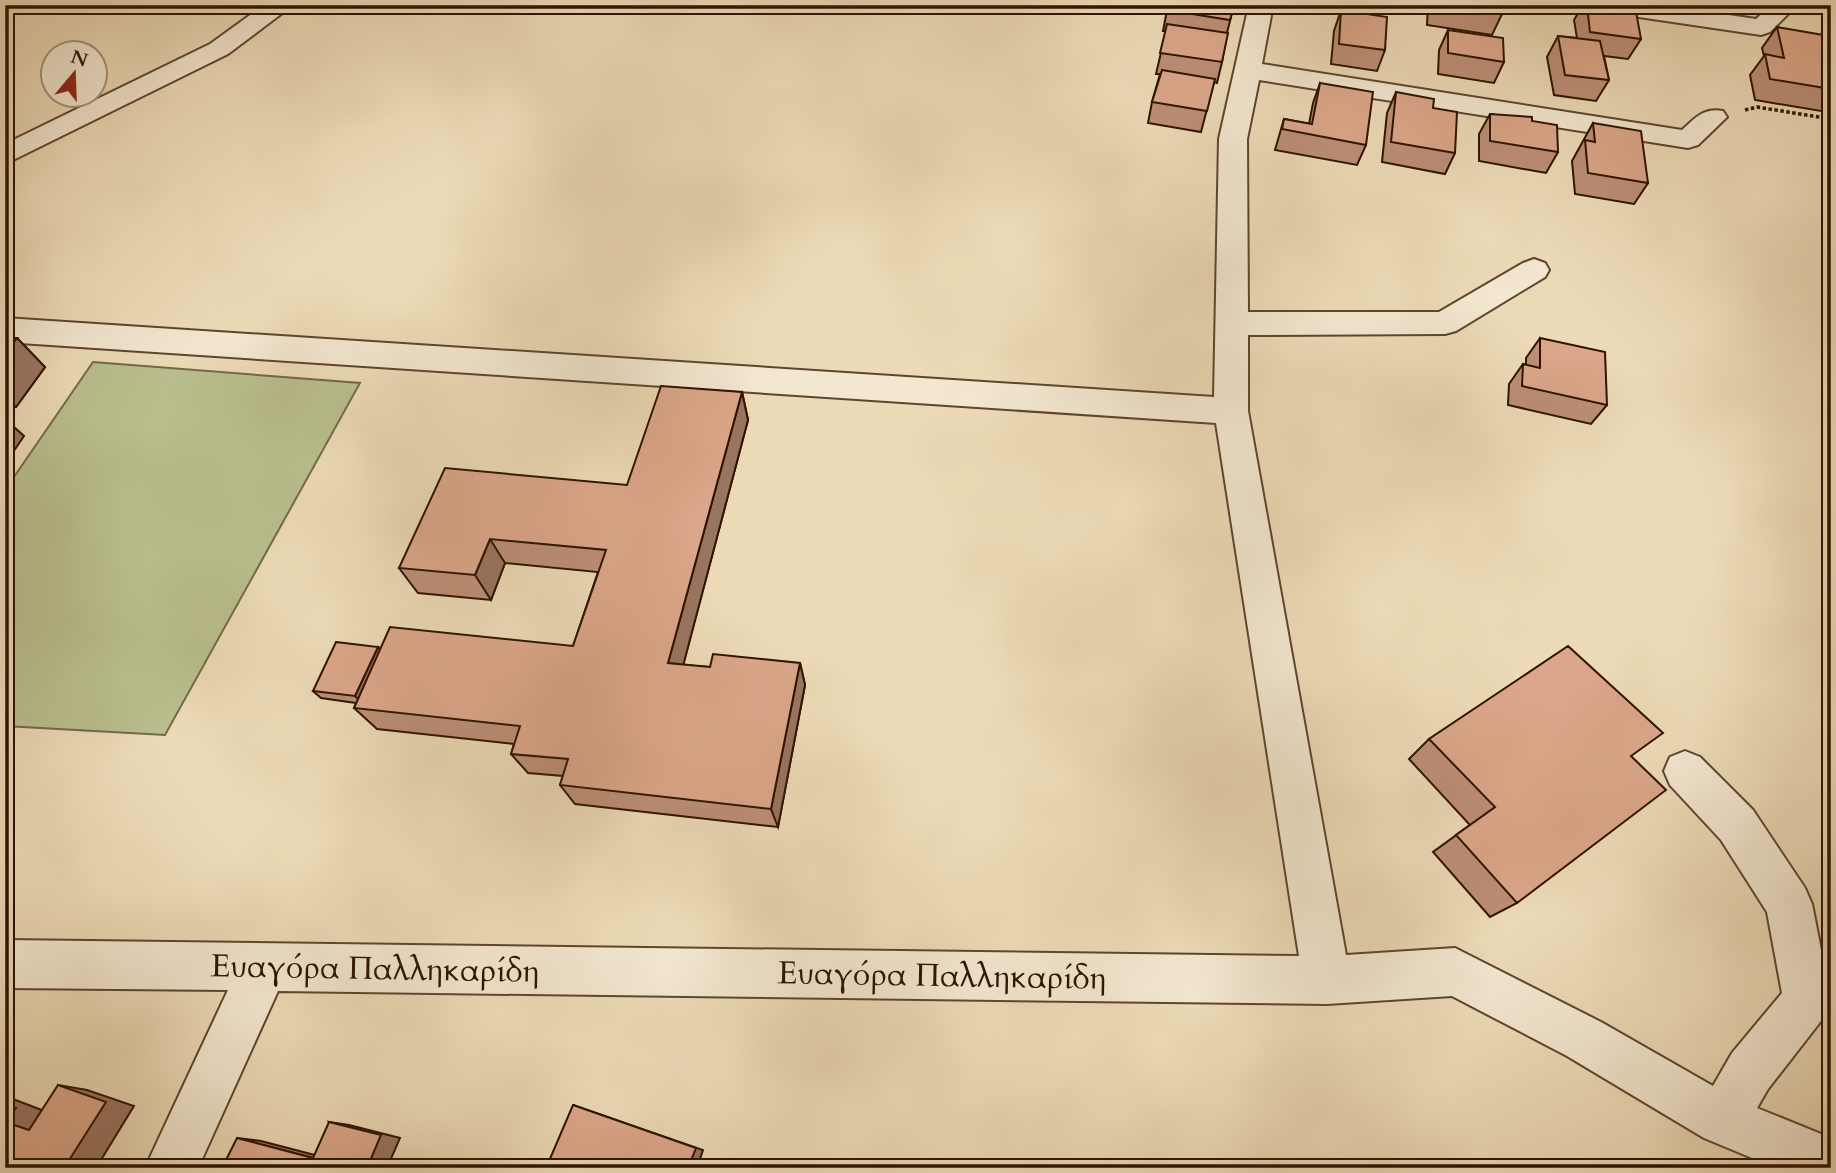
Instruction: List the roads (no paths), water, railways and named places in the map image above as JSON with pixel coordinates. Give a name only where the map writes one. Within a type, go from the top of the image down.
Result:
[{"type":"street","points":[[5,155],[219,49],[281,5]]},
{"type":"street","points":[[1261,5],[1233,139],[1231,411],[1327,980]]},
{"type":"street","points":[[1605,5],[1761,27],[1777,13]]},
{"type":"street","points":[[1248,70],[1688,139],[1713,117]]},
{"type":"street","points":[[1230,324],[1445,324],[1534,270]]},
{"type":"street","points":[[5,330],[1231,411]]},
{"type":"street","points":[[1685,771],[1737,825],[1789,904],[1807,1000],[1751,1071],[1722,1120]]},
{"type":"street","name":"Ευαγόρα Παλληκαρίδη","points":[[5,964],[1327,980],[1455,972],[1584,1040],[1722,1120],[1831,1164]]},
{"type":"street","points":[[171,1168],[264,967]]}]
